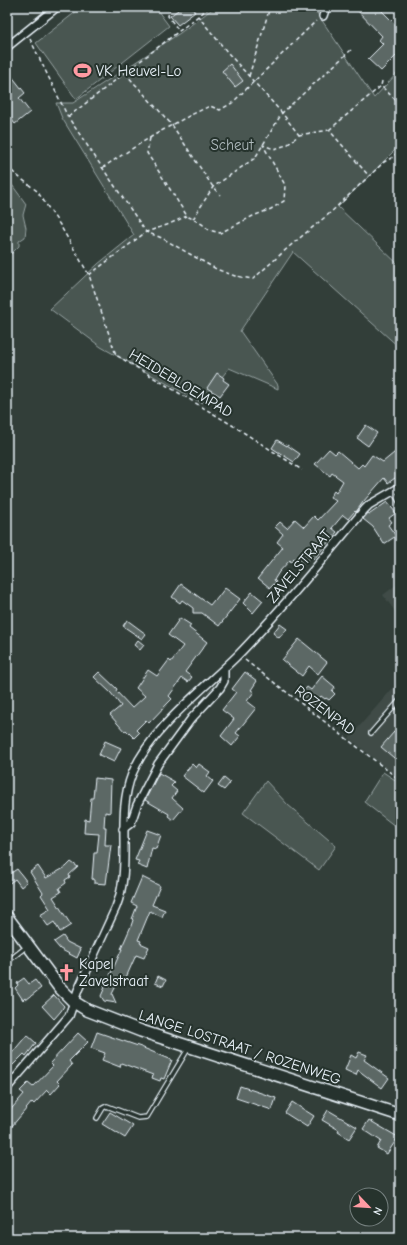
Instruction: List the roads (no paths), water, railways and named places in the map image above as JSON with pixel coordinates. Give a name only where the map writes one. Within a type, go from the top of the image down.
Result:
[{"type":"street","points":[[7,47],[57,7]]},
{"type":"street","name":"ZAVELSTRAAT","points":[[7,1088],[69,1016],[120,897],[123,873],[125,799],[132,774],[149,743],[238,655],[268,623],[365,509],[369,505],[400,487]]},
{"type":"street","points":[[123,829],[131,823],[137,805],[158,764],[191,719],[220,688],[224,680],[224,669]]},
{"type":"street","name":"LANGE LOSTRAAT / ROZENWEG","points":[[7,918],[59,987],[74,1002],[87,1010],[142,1031],[400,1115]]},
{"type":"lane","points":[[393,491],[400,503]]},
{"type":"lane","points":[[371,733],[400,700]]},
{"type":"lane","points":[[7,962],[28,945]]},
{"type":"lane","points":[[97,1118],[103,1108],[107,1106],[138,1118],[147,1117],[189,1046]]},
{"type":"place","name":"VK Heuvel-Lo","points":[[83,71]]},
{"type":"place","name":"Kapel Zavelstraat","points":[[66,973]]},
{"type":"park label","name":"Scheut","points":[[232,145]]}]
